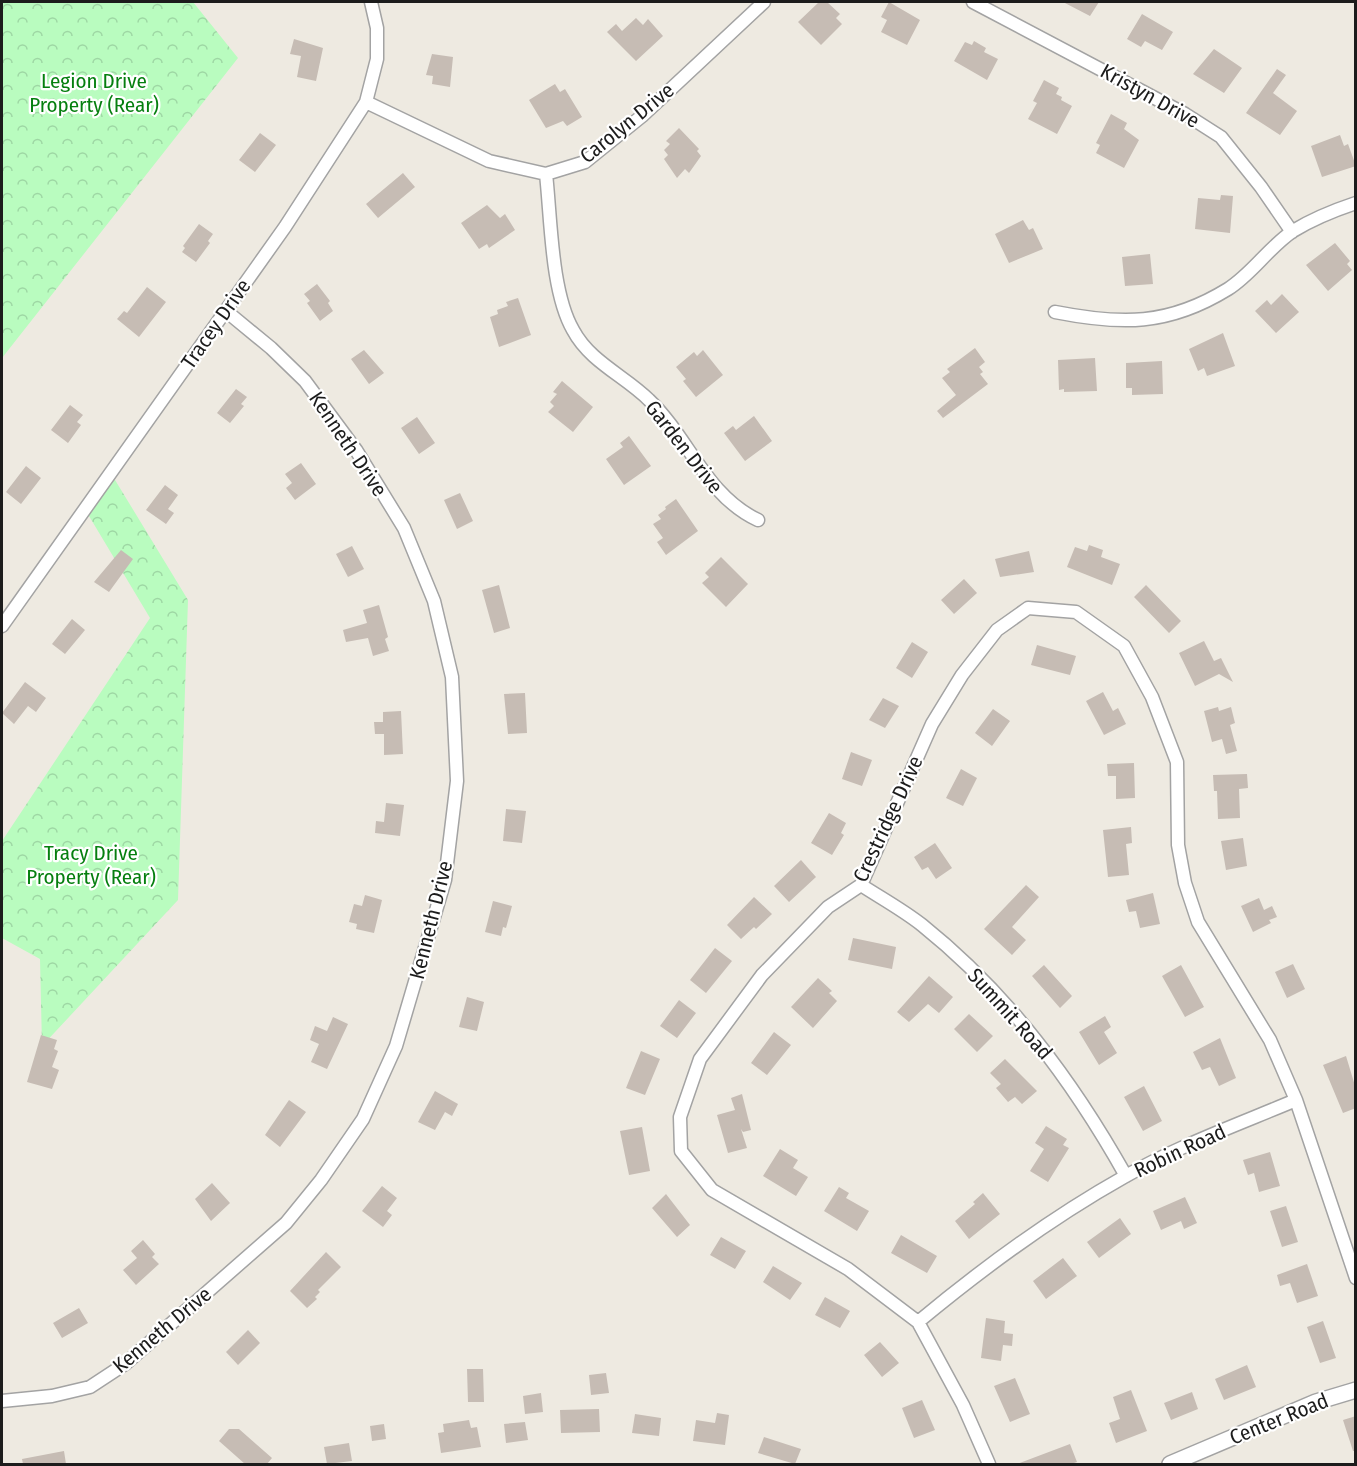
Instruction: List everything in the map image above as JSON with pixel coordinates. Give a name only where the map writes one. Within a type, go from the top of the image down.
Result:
[{"type":"street","name":"Tracey Drive","points":[[2,626],[226,311],[332,158],[366,102],[377,59],[377,28],[372,2]]},
{"type":"street","name":"Carolyn Drive","points":[[366,102],[489,161],[546,174],[585,162],[642,116],[764,2]]},
{"type":"street","name":"Kristyn Drive","points":[[973,2],[1185,114],[1221,137],[1262,187],[1292,232]]},
{"type":"street","name":"Garden Drive","points":[[546,174],[560,299],[573,331],[597,360],[650,400],[722,496],[739,512],[758,520]]},
{"type":"street","points":[[1055,312],[1094,320],[1139,322],[1184,311],[1229,289],[1292,232],[1356,203]]},
{"type":"street","name":"Kenneth Drive","points":[[2,1401],[52,1396],[90,1387],[125,1364],[286,1223],[321,1180],[363,1119],[396,1046],[445,880],[457,781],[452,677],[434,601],[404,528],[356,450],[305,381],[226,311]]},
{"type":"street","name":"Crestridge Drive","points":[[989,1464],[963,1405],[918,1323],[848,1269],[712,1190],[681,1151],[680,1117],[700,1059],[762,975],[828,908],[861,885],[932,724],[962,675],[997,630],[1028,608],[1076,612],[1124,646],[1152,697],[1177,762],[1178,845],[1185,883],[1198,922],[1270,1040],[1296,1100]]},
{"type":"street","name":"Summit Road","points":[[861,885],[921,924],[996,991],[1048,1054],[1098,1126],[1126,1176]]},
{"type":"street","points":[[1296,1100],[1356,1278]]},
{"type":"street","name":"Robin Road","points":[[918,1323],[1052,1221],[1126,1176],[1296,1100]]},
{"type":"street","name":"Center Road","points":[[1170,1464],[1316,1402],[1356,1390]]},
{"type":"green space","name":"Legion Drive Property (Rear)","points":[[2,2],[193,2],[238,58],[2,358]]},
{"type":"green space","name":"Tracy Drive Property (Rear)","points":[[112,475],[188,600],[178,900],[42,1046],[40,959],[2,938],[2,841],[150,618],[86,511]]},
{"type":"building","points":[[819,2],[827,2],[840,14],[836,18],[842,24],[821,45],[798,22]]},
{"type":"building","points":[[889,2],[920,20],[907,45],[881,32],[887,20],[881,17]]},
{"type":"building","points":[[1063,2],[1099,2],[1090,16]]},
{"type":"building","points":[[1142,14],[1173,32],[1162,50],[1145,41],[1141,47],[1127,39]]},
{"type":"building","points":[[636,18],[643,25],[648,19],[663,36],[636,61],[607,32],[616,24],[622,31]]},
{"type":"building","points":[[294,39],[323,48],[316,81],[297,77],[301,56],[290,54]]},
{"type":"building","points":[[974,41],[986,48],[984,52],[998,59],[987,80],[954,61],[965,42],[972,45]]},
{"type":"building","points":[[1214,49],[1242,68],[1224,93],[1193,74]]},
{"type":"building","points":[[432,54],[453,57],[450,87],[432,84],[433,76],[426,75]]},
{"type":"building","points":[[1277,69],[1286,75],[1273,93],[1297,111],[1280,135],[1246,113]]},
{"type":"building","points":[[1044,80],[1059,88],[1056,94],[1072,106],[1057,134],[1028,119],[1037,103],[1033,101]]},
{"type":"building","points":[[555,84],[560,92],[565,89],[582,117],[567,126],[563,121],[546,128],[529,100]]},
{"type":"building","points":[[1111,114],[1127,123],[1124,129],[1139,140],[1124,168],[1096,153],[1100,145],[1096,143]]},
{"type":"building","points":[[679,128],[699,149],[697,151],[701,156],[689,173],[685,169],[677,178],[664,159],[668,155],[664,150],[670,144],[666,141]]},
{"type":"building","points":[[260,133],[276,145],[255,172],[239,160]]},
{"type":"building","points":[[1340,135],[1344,146],[1348,144],[1356,166],[1322,177],[1311,146]]},
{"type":"building","points":[[403,173],[415,187],[378,218],[366,204]]},
{"type":"building","points":[[1221,195],[1233,196],[1230,233],[1195,229],[1198,198],[1220,200]]},
{"type":"building","points":[[487,205],[500,218],[505,214],[515,230],[489,248],[487,244],[479,249],[461,223]]},
{"type":"building","points":[[1023,220],[1029,230],[1033,228],[1043,249],[1009,263],[995,234]]},
{"type":"building","points":[[199,224],[213,234],[208,241],[210,243],[196,262],[182,252],[185,248],[183,246]]},
{"type":"building","points":[[1335,243],[1350,261],[1347,264],[1352,270],[1328,291],[1306,265]]},
{"type":"building","points":[[1150,254],[1153,284],[1125,286],[1122,257]]},
{"type":"building","points":[[317,284],[330,301],[328,303],[333,311],[320,321],[307,303],[310,301],[304,294]]},
{"type":"building","points":[[147,287],[166,302],[139,337],[117,319],[124,311],[127,313]]},
{"type":"building","points":[[1282,294],[1299,312],[1276,333],[1255,311],[1267,300],[1271,305]]},
{"type":"building","points":[[518,298],[531,335],[499,347],[490,317],[498,314],[497,310],[508,306],[506,302]]},
{"type":"building","points":[[1223,333],[1235,366],[1207,376],[1204,368],[1198,371],[1189,349]]},
{"type":"building","points":[[975,348],[985,362],[979,367],[983,372],[980,374],[988,384],[943,418],[937,411],[956,395],[942,378],[950,372],[947,369]]},
{"type":"building","points":[[364,350],[384,373],[369,384],[351,359]]},
{"type":"building","points":[[703,350],[723,375],[696,397],[683,381],[686,379],[676,367],[694,352],[697,356]]},
{"type":"building","points":[[1095,358],[1097,391],[1064,392],[1064,389],[1059,390],[1058,360]]},
{"type":"building","points":[[1162,361],[1163,394],[1132,395],[1132,388],[1126,388],[1126,363]]},
{"type":"building","points":[[562,381],[593,407],[573,432],[548,412],[554,406],[550,402],[557,394],[553,392]]},
{"type":"building","points":[[236,389],[247,397],[241,404],[244,406],[230,423],[217,413]]},
{"type":"building","points":[[70,405],[83,415],[77,422],[81,425],[68,443],[51,430]]},
{"type":"building","points":[[754,416],[772,441],[745,461],[724,433],[733,426],[736,430]]},
{"type":"building","points":[[417,417],[435,443],[419,454],[401,428]]},
{"type":"building","points":[[629,436],[651,466],[624,485],[606,459],[623,447],[620,443]]},
{"type":"building","points":[[301,463],[316,484],[295,500],[286,488],[292,483],[285,474]]},
{"type":"building","points":[[26,466],[41,478],[21,504],[6,492]]},
{"type":"building","points":[[165,485],[178,495],[168,509],[174,513],[166,524],[146,510]]},
{"type":"building","points":[[460,493],[473,521],[457,529],[444,500]]},
{"type":"building","points":[[676,499],[698,531],[666,555],[657,542],[663,538],[653,524],[661,519],[658,515],[666,509],[665,507]]},
{"type":"building","points":[[1089,545],[1103,550],[1101,557],[1120,564],[1112,585],[1067,567],[1075,547],[1087,551]]},
{"type":"building","points":[[352,546],[364,569],[348,577],[336,554]]},
{"type":"building","points":[[121,550],[133,559],[109,592],[94,582]]},
{"type":"building","points":[[1029,551],[1034,572],[1000,577],[995,559]]},
{"type":"building","points":[[721,557],[748,584],[726,607],[702,583],[709,577],[705,573]]},
{"type":"building","points":[[964,579],[977,593],[954,614],[941,600]]},
{"type":"building","points":[[499,585],[510,628],[494,633],[482,590]]},
{"type":"building","points":[[1146,585],[1181,621],[1169,633],[1134,597]]},
{"type":"building","points":[[379,605],[388,637],[385,639],[389,651],[373,656],[368,638],[346,642],[343,630],[367,623],[363,610]]},
{"type":"building","points":[[72,619],[85,630],[65,654],[52,644]]},
{"type":"building","points":[[1204,641],[1214,661],[1221,658],[1233,682],[1219,674],[1195,686],[1179,653]]},
{"type":"building","points":[[912,642],[928,652],[912,678],[896,668]]},
{"type":"building","points":[[1037,645],[1076,656],[1070,675],[1031,665]]},
{"type":"building","points":[[25,682],[46,698],[36,712],[28,706],[14,724],[2,713]]},
{"type":"building","points":[[1103,692],[1113,711],[1118,708],[1126,724],[1104,735],[1086,701]]},
{"type":"building","points":[[525,693],[527,733],[508,734],[504,694]]},
{"type":"building","points":[[883,698],[899,706],[885,728],[869,720]]},
{"type":"building","points":[[1218,707],[1219,711],[1231,707],[1235,723],[1230,725],[1237,751],[1226,754],[1222,739],[1212,742],[1204,711]]},
{"type":"building","points":[[993,709],[1010,721],[992,746],[975,733]]},
{"type":"building","points":[[401,711],[403,754],[384,755],[384,734],[375,734],[374,722],[383,722],[383,712]]},
{"type":"building","points":[[851,752],[872,760],[862,786],[842,779]]},
{"type":"building","points":[[1134,763],[1135,798],[1116,799],[1116,776],[1108,776],[1107,764]]},
{"type":"building","points":[[961,769],[977,778],[963,806],[946,798]]},
{"type":"building","points":[[1247,774],[1248,788],[1239,789],[1240,818],[1218,819],[1217,791],[1214,791],[1213,775]]},
{"type":"building","points":[[386,803],[404,805],[400,836],[375,833],[376,821],[384,822]]},
{"type":"building","points":[[506,809],[526,811],[522,843],[503,841]]},
{"type":"building","points":[[829,813],[846,823],[841,833],[844,835],[832,855],[811,843]]},
{"type":"building","points":[[1131,827],[1132,843],[1126,844],[1129,875],[1108,877],[1103,830]]},
{"type":"building","points":[[1243,838],[1247,866],[1226,870],[1221,841]]},
{"type":"building","points":[[935,843],[952,868],[936,879],[928,867],[922,870],[914,857]]},
{"type":"building","points":[[801,860],[816,877],[789,902],[774,886]]},
{"type":"building","points":[[1026,885],[1039,897],[1012,927],[1026,940],[1012,955],[984,929]]},
{"type":"building","points":[[1153,893],[1160,924],[1140,928],[1136,911],[1129,912],[1126,900]]},
{"type":"building","points":[[365,895],[382,900],[374,933],[356,929],[357,924],[349,922],[354,904],[362,906]]},
{"type":"building","points":[[754,897],[772,914],[741,939],[727,925]]},
{"type":"building","points":[[1259,898],[1264,910],[1272,906],[1277,917],[1269,920],[1271,923],[1253,932],[1241,906]]},
{"type":"building","points":[[493,901],[512,906],[506,928],[503,927],[501,936],[485,932]]},
{"type":"building","points":[[853,938],[896,947],[892,969],[848,960]]},
{"type":"building","points":[[715,948],[732,961],[706,993],[690,980]]},
{"type":"building","points":[[1293,964],[1305,989],[1287,998],[1275,972]]},
{"type":"building","points":[[1044,965],[1072,996],[1060,1008],[1032,976]]},
{"type":"building","points":[[1181,965],[1204,1007],[1185,1017],[1162,976]]},
{"type":"building","points":[[929,976],[953,997],[939,1013],[928,1004],[909,1022],[897,1012]]},
{"type":"building","points":[[818,978],[832,991],[829,993],[837,1001],[813,1028],[791,1007]]},
{"type":"building","points":[[467,997],[484,1002],[477,1031],[459,1027]]},
{"type":"building","points":[[679,1000],[696,1013],[677,1038],[660,1026]]},
{"type":"building","points":[[969,1014],[993,1036],[977,1052],[954,1029]]},
{"type":"building","points":[[1105,1016],[1111,1027],[1104,1032],[1117,1053],[1099,1065],[1079,1032]]},
{"type":"building","points":[[333,1017],[348,1024],[327,1069],[311,1062],[319,1044],[310,1040],[315,1026],[327,1031]]},
{"type":"building","points":[[774,1032],[791,1045],[767,1075],[751,1063]]},
{"type":"building","points":[[41,1035],[57,1040],[54,1049],[58,1051],[52,1067],[59,1070],[52,1089],[27,1082]]},
{"type":"building","points":[[1220,1038],[1236,1078],[1219,1086],[1210,1067],[1202,1070],[1193,1052]]},
{"type":"building","points":[[641,1051],[660,1059],[645,1095],[626,1088]]},
{"type":"building","points":[[1346,1056],[1356,1089],[1356,1108],[1343,1113],[1323,1065]]},
{"type":"building","points":[[1005,1059],[1037,1091],[1022,1104],[1015,1097],[1008,1102],[996,1088],[1001,1084],[990,1073]]},
{"type":"building","points":[[1144,1086],[1162,1121],[1143,1131],[1124,1097]]},
{"type":"building","points":[[435,1091],[458,1104],[452,1116],[445,1112],[435,1130],[418,1122]]},
{"type":"building","points":[[742,1094],[751,1130],[743,1132],[741,1129],[747,1148],[728,1153],[717,1115],[735,1110],[731,1098]]},
{"type":"building","points":[[289,1100],[306,1112],[280,1147],[265,1135]]},
{"type":"building","points":[[1046,1126],[1067,1139],[1063,1145],[1069,1148],[1048,1182],[1030,1171],[1044,1149],[1035,1143]]},
{"type":"building","points":[[642,1127],[650,1171],[629,1175],[620,1131]]},
{"type":"building","points":[[780,1149],[798,1160],[793,1168],[808,1177],[796,1196],[763,1176]]},
{"type":"building","points":[[1270,1152],[1280,1186],[1259,1192],[1254,1173],[1248,1175],[1243,1160]]},
{"type":"building","points":[[212,1183],[230,1203],[211,1221],[195,1199]]},
{"type":"building","points":[[382,1186],[397,1198],[387,1211],[392,1215],[383,1227],[362,1211]]},
{"type":"building","points":[[839,1187],[849,1193],[846,1198],[869,1211],[857,1231],[824,1211]]},
{"type":"building","points":[[983,1193],[1000,1214],[969,1239],[955,1221],[975,1204],[973,1202]]},
{"type":"building","points":[[666,1194],[690,1225],[677,1237],[652,1208]]},
{"type":"building","points":[[1185,1197],[1197,1223],[1184,1229],[1181,1221],[1161,1230],[1153,1211]]},
{"type":"building","points":[[1286,1206],[1298,1242],[1282,1247],[1270,1211]]},
{"type":"building","points":[[1120,1218],[1131,1234],[1099,1258],[1087,1242]]},
{"type":"building","points":[[901,1235],[937,1256],[927,1273],[891,1253]]},
{"type":"building","points":[[721,1237],[746,1251],[735,1269],[710,1255]]},
{"type":"building","points":[[143,1240],[155,1254],[152,1257],[159,1264],[136,1285],[123,1270],[137,1258],[131,1251]]},
{"type":"building","points":[[326,1252],[341,1267],[318,1290],[320,1292],[315,1297],[317,1299],[307,1308],[290,1291]]},
{"type":"building","points":[[1063,1258],[1077,1276],[1046,1299],[1033,1281]]},
{"type":"building","points":[[1307,1264],[1318,1296],[1297,1303],[1290,1283],[1280,1286],[1277,1275]]},
{"type":"building","points":[[773,1266],[802,1283],[790,1300],[763,1282]]},
{"type":"building","points":[[825,1297],[850,1311],[840,1328],[815,1315]]},
{"type":"building","points":[[79,1308],[88,1323],[62,1338],[53,1323]]},
{"type":"building","points":[[986,1318],[1005,1321],[1004,1333],[1013,1334],[1012,1346],[1003,1345],[1001,1361],[981,1358]]},
{"type":"building","points":[[1323,1321],[1336,1358],[1320,1363],[1307,1327]]},
{"type":"building","points":[[248,1330],[260,1343],[238,1365],[226,1352]]},
{"type":"building","points":[[880,1342],[899,1363],[882,1377],[864,1355]]},
{"type":"building","points":[[1247,1365],[1256,1387],[1224,1400],[1215,1379]]},
{"type":"building","points":[[467,1369],[483,1369],[484,1402],[468,1402]]},
{"type":"building","points":[[606,1373],[609,1393],[591,1395],[589,1375]]},
{"type":"building","points":[[1015,1378],[1030,1414],[1010,1422],[994,1386]]},
{"type":"building","points":[[1131,1390],[1147,1431],[1116,1443],[1109,1423],[1120,1419],[1113,1397]]},
{"type":"building","points":[[1192,1392],[1198,1409],[1171,1420],[1164,1403]]},
{"type":"building","points":[[541,1393],[543,1412],[525,1414],[523,1396]]},
{"type":"building","points":[[922,1400],[935,1430],[914,1438],[902,1408]]},
{"type":"building","points":[[599,1409],[600,1432],[561,1433],[560,1410]]},
{"type":"building","points":[[717,1413],[729,1415],[725,1445],[693,1441],[696,1420],[715,1423]]},
{"type":"building","points":[[635,1414],[661,1418],[659,1436],[632,1433]]},
{"type":"building","points":[[1356,1416],[1356,1451],[1353,1451],[1343,1420]]},
{"type":"building","points":[[469,1420],[471,1428],[477,1427],[481,1447],[441,1453],[438,1433],[444,1432],[443,1424]]},
{"type":"building","points":[[525,1422],[528,1440],[506,1443],[504,1424]]},
{"type":"building","points":[[384,1424],[386,1439],[372,1441],[370,1426]]},
{"type":"building","points":[[229,1429],[239,1429],[272,1458],[267,1464],[245,1464],[219,1441]]},
{"type":"building","points":[[764,1437],[801,1449],[795,1464],[758,1453]]},
{"type":"building","points":[[349,1443],[352,1461],[327,1464],[324,1447]]},
{"type":"building","points":[[1070,1444],[1077,1462],[1017,1464]]},
{"type":"building","points":[[64,1451],[66,1464],[23,1464],[22,1459]]}]
